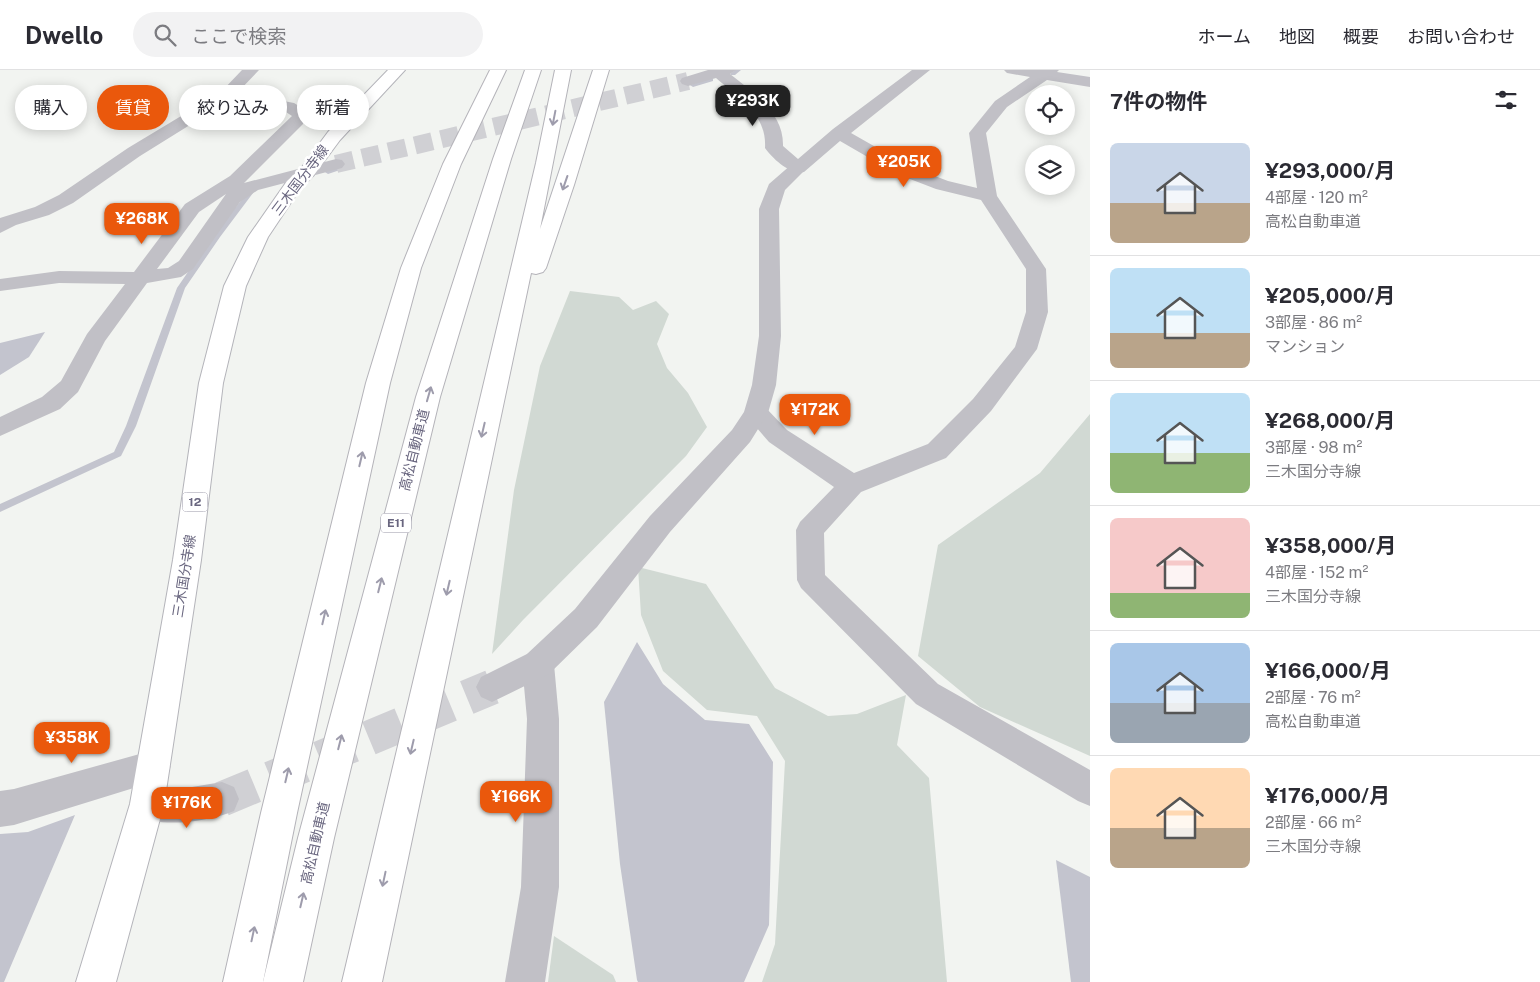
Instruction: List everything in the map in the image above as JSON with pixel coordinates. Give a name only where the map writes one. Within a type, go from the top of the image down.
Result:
[{"type":"main road","name":"三木国分寺線","points":[[369,99],[396,70]]},
{"type":"main road","points":[[244,982],[278,813],[378,383],[411,268],[452,164],[498,70]]},
{"type":"main road","name":"高松自動車道","points":[[283,982],[316,838],[428,397],[502,159],[533,70]]},
{"type":"main road","points":[[362,982],[563,70]]},
{"type":"main road","points":[[490,400],[565,185],[601,70]]},
{"type":"main road","name":"三木国分寺線","points":[[96,982],[147,804],[187,560],[211,383],[235,286],[258,237],[293,185],[308,170],[340,130]]},
{"type":"street","points":[[238,85],[252,70]]},
{"type":"street","points":[[492,687],[538,664],[586,618],[660,524],[734,444],[756,413],[764,385],[770,336],[769,209],[776,188],[839,134],[922,70]]},
{"type":"street","points":[[1012,70],[1048,72],[1090,82]]},
{"type":"street","points":[[688,81],[721,71],[760,109],[773,131],[774,148],[798,168]]},
{"type":"street","points":[[1048,72],[1001,104],[977,133],[988,196],[1036,269],[1037,312],[1026,349],[982,405],[938,451],[852,485],[810,530],[811,580],[927,694],[1090,789]]},
{"type":"street","points":[[0,427],[51,403],[70,386],[95,338],[192,208],[236,180],[297,120]]},
{"type":"street","points":[[0,227],[9,221],[42,211],[66,199],[134,152],[179,125]]},
{"type":"street","points":[[839,134],[903,170],[942,185],[988,196]]},
{"type":"street","points":[[0,285],[59,277],[139,278],[174,273],[186,265],[233,198],[251,186],[336,164]]},
{"type":"street","points":[[756,413],[778,436],[852,485]]},
{"type":"street","points":[[525,982],[540,887],[543,719],[538,664]]},
{"type":"street","points":[[0,809],[14,807],[154,766]]},
{"type":"street","points":[[147,804],[192,804],[222,798]]},
{"type":"shaded area","points":[[570,291],[619,297],[633,310],[656,301],[669,314],[657,344],[667,368],[688,393],[707,427],[686,456],[523,620],[492,654],[514,490],[540,366]]},
{"type":"shaded area","points":[[45,332],[29,357],[0,375],[0,343]]},
{"type":"shaded area","points":[[1090,414],[1090,756],[980,707],[918,656],[938,545],[1040,473]]},
{"type":"shaded area","points":[[638,567],[706,584],[775,688],[828,716],[857,714],[906,695],[897,745],[929,778],[947,982],[762,982],[775,944],[785,761],[757,716],[707,710],[663,671],[641,615]]},
{"type":"shaded area","points":[[637,642],[663,684],[705,720],[749,724],[773,762],[769,925],[744,982],[638,982],[637,980],[620,864],[604,702]]},
{"type":"shaded area","points":[[75,815],[4,982],[0,982],[0,834],[28,832]]},
{"type":"shaded area","points":[[1056,860],[1090,877],[1090,982],[1071,982]]},
{"type":"shaded area","points":[[554,936],[613,975],[616,982],[548,982]]},
{"type":"waterway","points":[[733,74],[738,70]]},
{"type":"waterway","points":[[693,85],[711,80]]},
{"type":"waterway","points":[[328,172],[338,169]]},
{"type":"waterway","points":[[0,508],[118,454],[131,426],[181,288],[250,193]]},
{"type":"tunnel","points":[[336,164],[688,81]]},
{"type":"tunnel","points":[[222,799],[492,687]]}]
